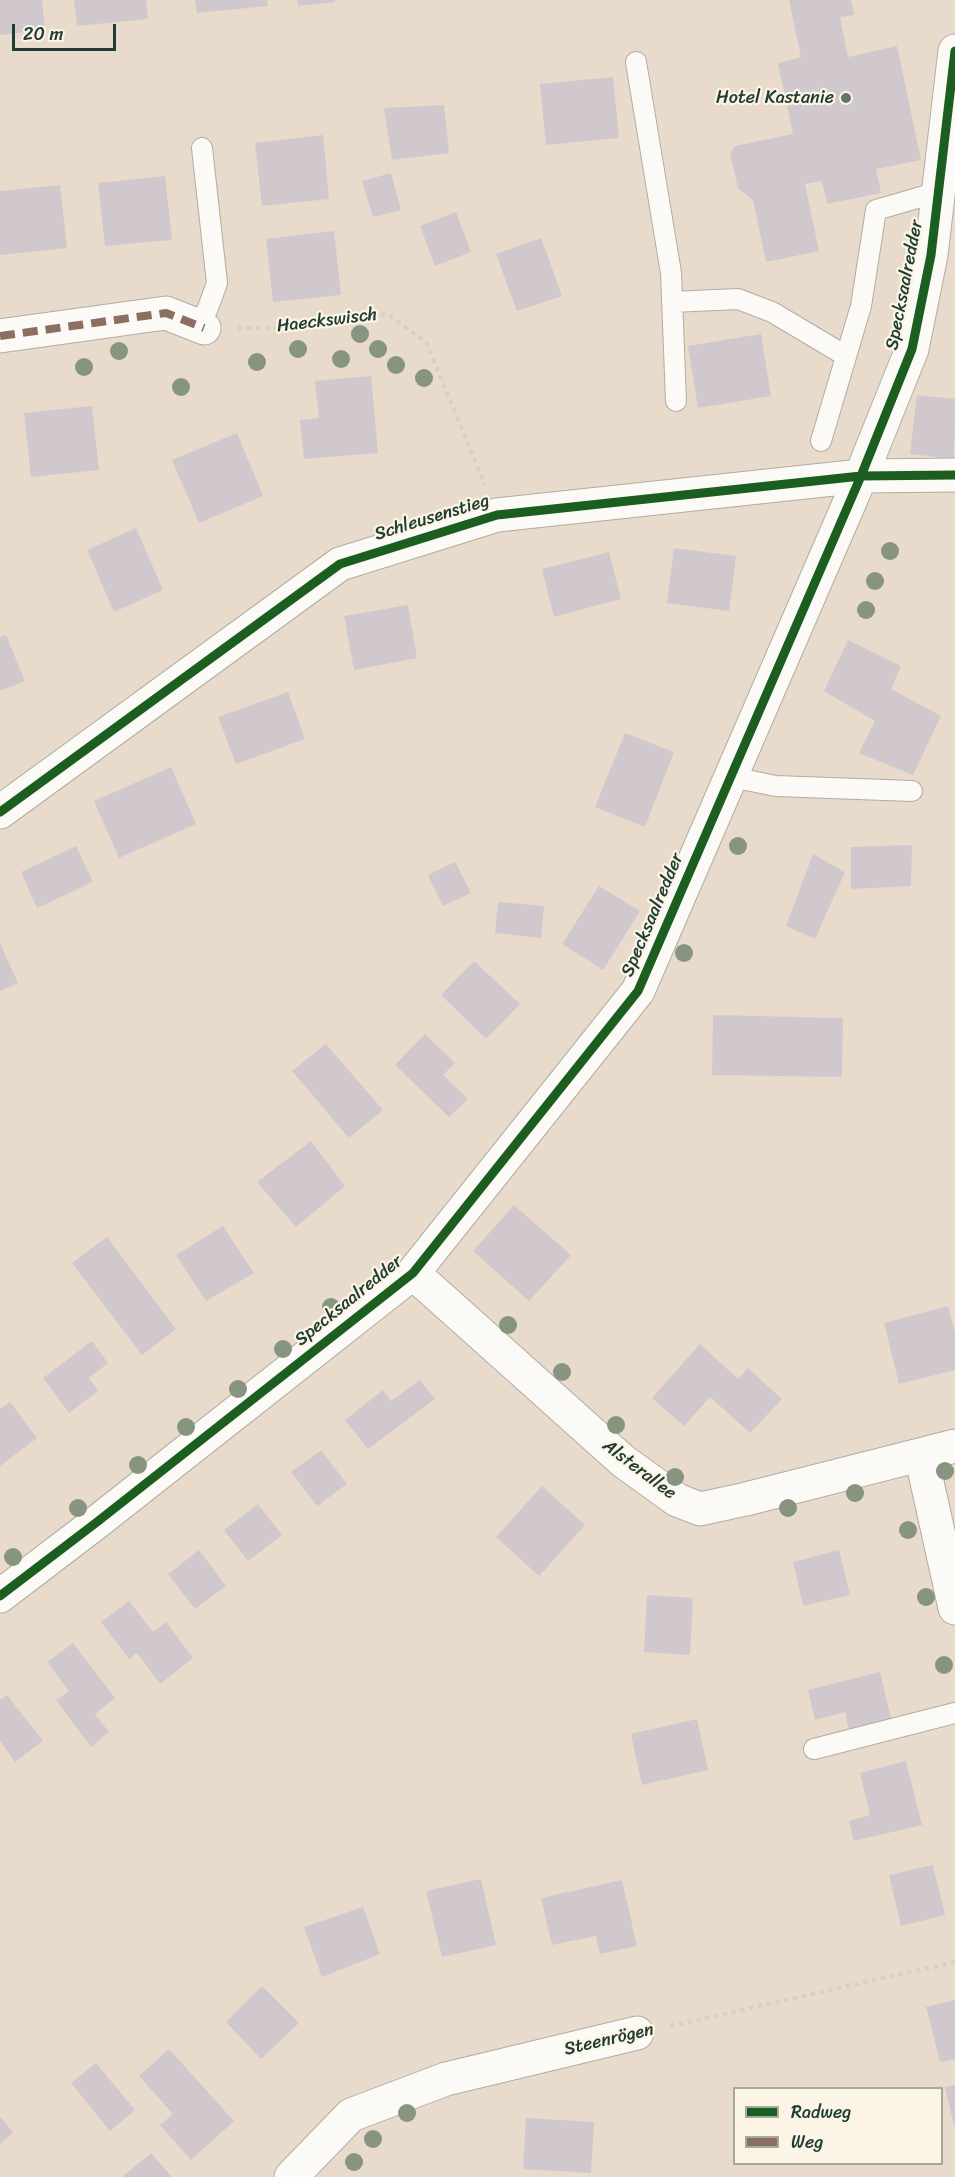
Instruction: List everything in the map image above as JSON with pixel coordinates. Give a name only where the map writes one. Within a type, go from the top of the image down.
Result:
[{"type":"street","name":"Specksaalredder","points":[[0,1596],[412,1273],[638,991],[861,476],[912,349],[931,255],[955,51]]},
{"type":"street","points":[[0,336],[166,313],[201,327]]},
{"type":"street","name":"Schleusenstieg","points":[[0,812],[340,564],[497,514],[861,476],[955,476]]},
{"type":"street","name":"Alsterallee","points":[[412,1273],[623,1461],[677,1500],[700,1509],[955,1446]]},
{"type":"street","points":[[921,1455],[955,1608]]},
{"type":"street","name":"Steenrögen","points":[[291,2177],[351,2115],[446,2079],[637,2033]]},
{"type":"lane","points":[[636,62],[671,273],[676,401]]},
{"type":"lane","points":[[201,327],[217,283],[202,148]]},
{"type":"lane","points":[[821,441],[861,306],[876,210],[938,192]]},
{"type":"lane","points":[[672,302],[738,299],[772,312],[846,356]]},
{"type":"lane","points":[[731,777],[776,786],[912,791]]},
{"type":"lane","points":[[814,1749],[955,1713]]},
{"type":"building","points":[[0,0],[42,0],[45,30],[0,35]]},
{"type":"building","points":[[74,0],[146,0],[148,19],[77,26]]},
{"type":"building","points":[[195,0],[267,0],[268,6],[197,13]]},
{"type":"building","points":[[297,0],[335,0],[335,2],[298,6]]},
{"type":"building","name":"Hotel Kastanie","points":[[789,0],[851,0],[854,15],[840,17],[848,57],[897,46],[921,160],[876,169],[881,193],[827,204],[822,181],[805,184],[819,251],[766,262],[753,200],[738,188],[730,154],[735,146],[793,134],[778,63],[801,57]]},
{"type":"building","points":[[613,77],[619,138],[546,145],[540,84]]},
{"type":"building","points":[[444,105],[449,153],[392,160],[384,108]]},
{"type":"building","points":[[323,135],[329,199],[262,206],[255,143]]},
{"type":"building","points":[[391,173],[401,210],[373,217],[362,181]]},
{"type":"building","points":[[165,176],[172,240],[105,246],[98,183]]},
{"type":"building","points":[[60,185],[67,248],[0,255],[0,191]]},
{"type":"building","points":[[456,212],[471,252],[435,266],[420,226]]},
{"type":"building","points":[[334,231],[341,295],[273,302],[266,239]]},
{"type":"building","points":[[541,238],[562,296],[517,311],[496,254]]},
{"type":"building","points":[[761,334],[771,396],[698,408],[688,346]]},
{"type":"building","points":[[371,376],[378,453],[304,459],[300,420],[319,418],[315,381]]},
{"type":"building","points":[[917,395],[955,399],[954,459],[910,454]]},
{"type":"building","points":[[92,406],[99,470],[31,477],[24,413]]},
{"type":"building","points":[[237,433],[263,496],[199,523],[172,460]]},
{"type":"building","points":[[136,528],[163,590],[114,612],[87,550]]},
{"type":"building","points":[[674,548],[736,556],[729,611],[667,603]]},
{"type":"building","points":[[609,552],[621,599],[554,617],[542,569]]},
{"type":"building","points":[[408,605],[417,658],[354,670],[344,616]]},
{"type":"building","points":[[6,635],[25,681],[0,691],[0,637]]},
{"type":"building","points":[[848,640],[901,666],[891,689],[941,716],[913,775],[859,753],[875,721],[824,691]]},
{"type":"building","points":[[288,692],[305,739],[236,764],[218,717]]},
{"type":"building","points":[[625,733],[674,752],[645,827],[595,807]]},
{"type":"building","points":[[171,767],[196,824],[119,858],[94,801]]},
{"type":"building","points":[[912,845],[911,886],[851,889],[851,847]]},
{"type":"building","points":[[76,846],[93,882],[37,908],[21,872]]},
{"type":"building","points":[[813,854],[845,872],[815,939],[786,926]]},
{"type":"building","points":[[455,862],[471,893],[443,906],[428,875]]},
{"type":"building","points":[[599,886],[640,911],[603,970],[562,944]]},
{"type":"building","points":[[498,902],[544,906],[541,938],[495,933]]},
{"type":"building","points":[[0,943],[18,983],[0,991]]},
{"type":"building","points":[[474,961],[520,1004],[486,1039],[441,995]]},
{"type":"building","points":[[713,1015],[843,1018],[842,1077],[712,1075]]},
{"type":"building","points":[[425,1034],[455,1063],[443,1075],[468,1099],[449,1117],[395,1065]]},
{"type":"building","points":[[326,1044],[383,1110],[349,1138],[292,1071]]},
{"type":"building","points":[[311,1141],[345,1186],[296,1227],[257,1182]]},
{"type":"building","points":[[514,1205],[571,1255],[529,1301],[473,1251]]},
{"type":"building","points":[[223,1226],[254,1273],[206,1301],[176,1255]]},
{"type":"building","points":[[107,1237],[176,1329],[142,1355],[72,1263]]},
{"type":"building","points":[[948,1306],[955,1333],[955,1370],[899,1384],[884,1323]]},
{"type":"building","points":[[92,1341],[108,1363],[89,1378],[98,1391],[69,1413],[43,1378]]},
{"type":"building","points":[[700,1344],[738,1379],[748,1368],[782,1399],[750,1433],[710,1397],[684,1426],[652,1398]]},
{"type":"building","points":[[420,1380],[435,1399],[368,1449],[345,1420],[383,1390],[391,1401]]},
{"type":"building","points":[[10,1402],[37,1438],[0,1466],[0,1409]]},
{"type":"building","points":[[321,1450],[347,1484],[317,1506],[291,1472]]},
{"type":"building","points":[[542,1486],[585,1525],[539,1576],[496,1537]]},
{"type":"building","points":[[258,1504],[282,1535],[248,1561],[224,1530]]},
{"type":"building","points":[[199,1550],[226,1586],[195,1609],[168,1574]]},
{"type":"building","points":[[839,1550],[850,1595],[803,1606],[793,1562]]},
{"type":"building","points":[[647,1595],[693,1598],[690,1655],[644,1652]]},
{"type":"building","points":[[129,1601],[153,1632],[166,1622],[193,1658],[160,1684],[137,1653],[129,1659],[101,1622]]},
{"type":"building","points":[[73,1643],[115,1698],[95,1714],[109,1732],[91,1747],[56,1700],[69,1691],[47,1662]]},
{"type":"building","points":[[880,1672],[893,1726],[850,1736],[845,1712],[815,1720],[808,1690]]},
{"type":"building","points":[[7,1695],[43,1741],[15,1762],[0,1741],[0,1700]]},
{"type":"building","points":[[697,1719],[708,1770],[642,1785],[631,1734]]},
{"type":"building","points":[[906,1761],[922,1825],[854,1841],[849,1821],[870,1815],[860,1773]]},
{"type":"building","points":[[933,1865],[945,1915],[901,1926],[889,1875]]},
{"type":"building","points":[[481,1879],[496,1945],[442,1957],[426,1891]]},
{"type":"building","points":[[622,1880],[637,1946],[600,1954],[596,1936],[552,1945],[541,1898]]},
{"type":"building","points":[[363,1907],[380,1954],[322,1977],[304,1927]]},
{"type":"building","points":[[262,1986],[299,2023],[261,2059],[226,2022]]},
{"type":"building","points":[[955,2000],[955,2059],[940,2062],[926,2007]]},
{"type":"building","points":[[169,2049],[234,2121],[191,2160],[160,2125],[173,2114],[139,2076]]},
{"type":"building","points":[[96,2063],[135,2110],[110,2131],[71,2083]]},
{"type":"building","points":[[955,2085],[955,2126],[954,2126],[945,2087]]},
{"type":"building","points":[[0,2116],[13,2133],[0,2144]]},
{"type":"building","points":[[526,2118],[594,2122],[591,2173],[523,2169]]},
{"type":"building","points":[[151,2153],[172,2177],[122,2177]]},
{"type":"marked path","points":[[0,336],[166,313],[204,328]]},
{"type":"cycle path","points":[[0,1596],[413,1273],[638,991],[861,476],[912,349],[931,255],[955,51]]},
{"type":"cycle path","points":[[0,812],[340,564],[497,515],[861,476],[955,475]]},
{"type":"place","name":"Hotel Kastanie","points":[[846,98]]}]
